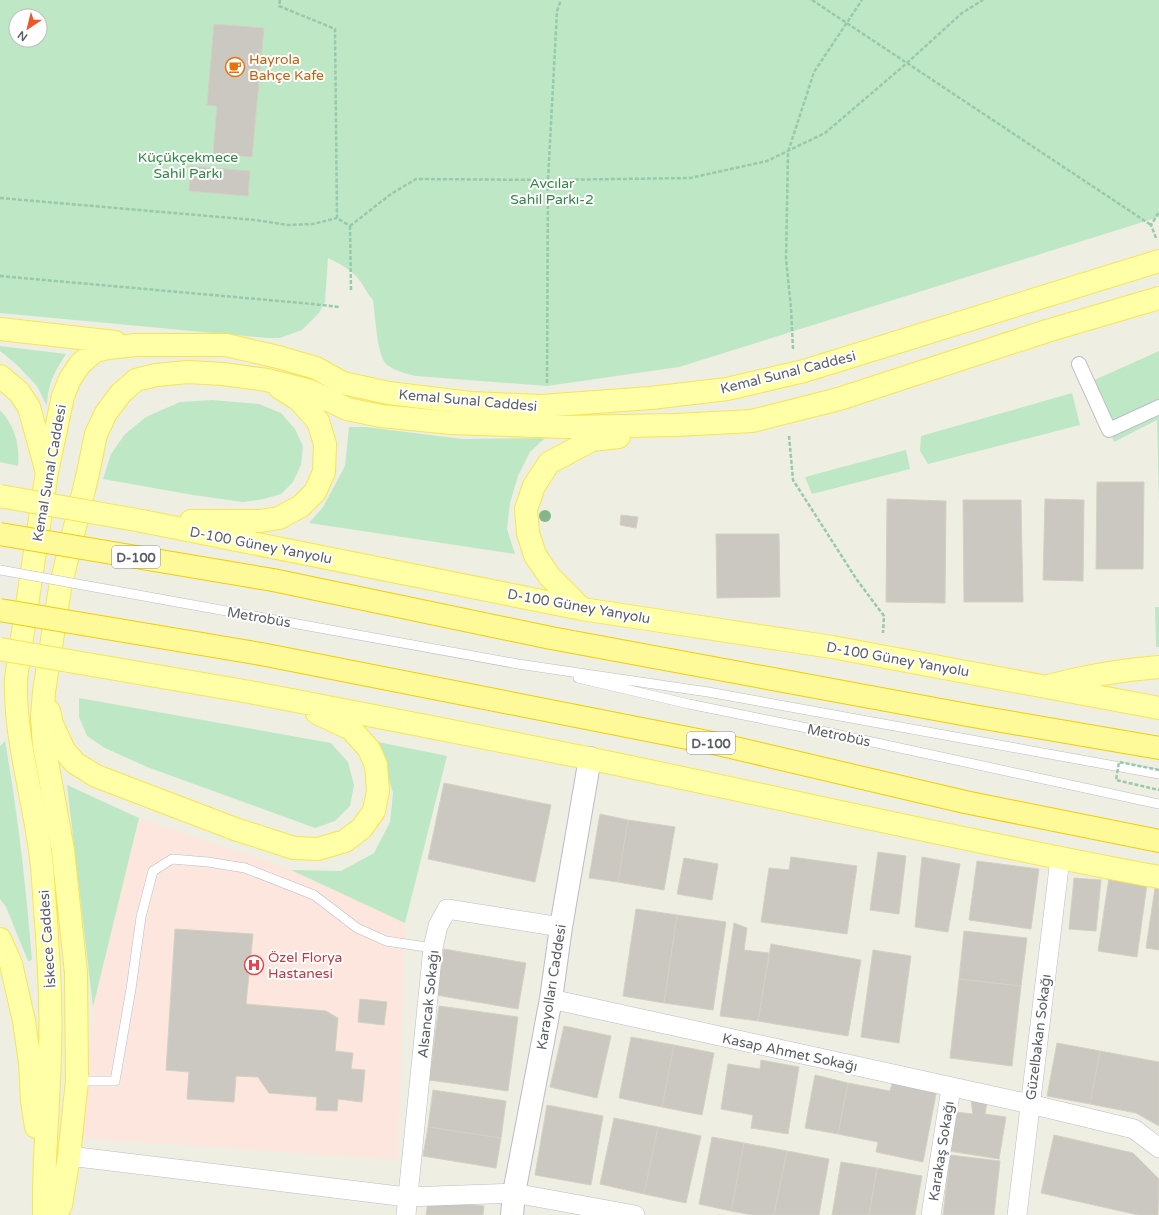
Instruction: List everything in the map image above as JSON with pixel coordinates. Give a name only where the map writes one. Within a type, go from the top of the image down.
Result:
[{"type":"highway","name":"D-100","points":[[0,534],[273,580],[551,638],[1159,748]]},
{"type":"highway","name":"D-100","points":[[0,610],[261,654],[718,744],[966,802],[1159,841]]},
{"type":"main road","name":"Kemal Sunal Caddesi","points":[[18,666],[47,472],[63,396],[70,379],[80,364],[95,352],[108,348],[136,345],[226,344],[316,368],[344,383],[389,393],[470,403],[547,406],[651,398],[727,389],[794,373],[1158,251]]},
{"type":"main road","name":"Kemal Sunal Caddesi","points":[[44,692],[60,588],[96,434],[106,413],[121,392],[136,380],[156,375],[188,372],[223,374],[267,380],[310,392],[347,408],[381,416],[452,423],[565,427],[676,425],[752,421],[839,399],[1047,331],[1159,298]]},
{"type":"main road","points":[[0,329],[136,345]]},
{"type":"main road","points":[[0,376],[19,392],[29,407],[47,472]]},
{"type":"main road","points":[[142,521],[260,521],[279,518],[301,506],[315,492],[324,472],[325,444],[318,421],[299,400],[267,380]]},
{"type":"main road","points":[[582,608],[550,577],[535,555],[528,533],[526,509],[534,486],[549,463],[592,440],[633,436],[676,425]]},
{"type":"main road","name":"D-100 Güney Yanyolu","points":[[0,496],[142,521],[582,608],[832,646],[1159,708]]},
{"type":"main road","points":[[0,649],[255,693],[590,758],[1060,859],[1159,878]]},
{"type":"main road","points":[[0,698],[18,666]]},
{"type":"main road","name":"İskece Caddesi","points":[[18,666],[16,700],[21,748],[42,855],[50,988],[50,1052],[44,1156],[44,1215]]},
{"type":"main road","points":[[1046,687],[1085,677],[1126,670],[1159,667]]},
{"type":"main road","points":[[44,692],[52,724],[64,750],[75,762],[96,776],[235,829],[294,848],[318,849],[345,841],[362,828],[374,811],[378,791],[376,765],[369,749],[351,729],[318,713],[255,693]]},
{"type":"main road","name":"İskece Caddesi","points":[[44,692],[42,717],[44,745],[63,850],[76,973],[77,1081],[70,1156],[61,1205],[56,1215]]},
{"type":"main road","points":[[0,939],[11,964],[24,1021],[30,1063],[32,1101],[36,1126],[44,1156]]},
{"type":"street","points":[[1079,364],[1109,430],[1159,407]]},
{"type":"street","name":"Karayolları Caddesi","points":[[512,1215],[514,1193],[551,999],[561,926],[590,758]]},
{"type":"street","name":"Güzelbakan Sokağı","points":[[1016,1215],[1060,859]]},
{"type":"street","name":"Alsancak Sokağı","points":[[406,1206],[433,948],[438,926],[447,909],[561,926]]},
{"type":"street","name":"Kasap Ahmet Sokağı","points":[[551,999],[1134,1128],[1159,1148]]},
{"type":"street","name":"Karakaş Sokağı","points":[[931,1215],[951,1088]]},
{"type":"street","points":[[70,1156],[406,1206],[514,1193],[635,1215]]},
{"type":"lane","name":"Metrobüs","points":[[0,570],[518,664],[708,692],[1159,774]]},
{"type":"lane","name":"Metrobüs","points":[[518,664],[689,704],[1159,804]]},
{"type":"lane","points":[[77,1081],[115,1081],[132,989],[141,917],[153,872],[172,859],[208,862],[245,868],[314,895],[357,928],[386,941],[433,948]]},
{"type":"path","points":[[280,0],[279,6],[335,29],[337,218]]},
{"type":"path","points":[[547,406],[548,180],[557,11],[561,0]]},
{"type":"path","points":[[812,0],[1151,224],[1158,251]]},
{"type":"path","points":[[794,373],[791,308],[786,258],[788,152],[814,72],[862,0]]},
{"type":"path","points":[[350,226],[391,194],[416,179],[548,180],[690,178],[767,161],[825,133],[907,63],[962,13],[983,0]]},
{"type":"path","points":[[0,198],[240,218],[288,225],[313,224],[337,218],[350,226]]},
{"type":"path","points":[[1151,224],[1159,212]]},
{"type":"path","points":[[350,226],[351,292]]},
{"type":"path","points":[[0,276],[313,304],[339,308]]},
{"type":"path","points":[[786,412],[793,480],[857,580],[884,616],[883,639]]},
{"type":"path","points":[[1159,770],[1119,762],[1116,780],[1159,790]]},
{"type":"shaded area","name":"Özel Florya Hastanesi","points":[[139,818],[291,870],[405,923],[398,1160],[82,1138],[93,1007]]},
{"type":"green space","name":"Avcılar Sahil Parkı-2","points":[[0,0],[1159,0],[1159,217],[679,367],[547,386],[416,376],[397,371],[390,367],[387,365],[381,353],[373,300],[362,283],[350,270],[328,258],[325,302],[319,313],[302,330],[280,338],[266,338],[0,313]]},
{"type":"green space","points":[[0,346],[66,354],[52,378],[47,406],[37,386],[17,365],[0,351]]},
{"type":"green space","points":[[1159,351],[1159,504],[1157,420],[1114,442],[1090,382]]},
{"type":"green space","points":[[1072,393],[1080,425],[928,464],[920,451],[921,436]]},
{"type":"green space","points":[[212,400],[259,404],[281,413],[295,429],[303,446],[301,465],[293,482],[281,494],[264,499],[243,502],[103,479],[111,454],[125,434],[146,417],[180,402]]},
{"type":"green space","points":[[0,410],[13,429],[17,443],[18,466],[0,462]]},
{"type":"green space","points":[[349,427],[366,427],[462,439],[545,438],[530,452],[518,476],[510,503],[507,529],[515,554],[309,523],[323,507],[345,466]]},
{"type":"green space","points":[[906,450],[910,469],[812,494],[805,477]]},
{"type":"green space","points":[[1155,607],[1159,607],[1159,647],[1156,647]]},
{"type":"green space","points":[[79,698],[331,743],[348,762],[354,785],[350,806],[335,821],[315,828],[147,767],[105,748],[87,736],[79,717]]},
{"type":"green space","points":[[5,741],[18,823],[24,878],[32,960],[28,961],[6,907],[0,899],[0,746]]},
{"type":"green space","points":[[378,742],[447,756],[405,923],[291,870],[341,871],[374,853],[390,822],[393,793]]},
{"type":"green space","points":[[67,785],[139,818],[93,1007]]},
{"type":"building","name":"Hayrola Bahçe Kafe","points":[[214,24],[264,28],[252,157],[213,154],[217,106],[207,105]]},
{"type":"building","points":[[190,166],[250,171],[248,196],[189,191]]},
{"type":"building","points":[[1097,482],[1144,482],[1143,569],[1096,569]]},
{"type":"building","points":[[887,499],[946,501],[945,603],[886,602]]},
{"type":"building","points":[[1045,499],[1084,500],[1083,581],[1043,580]]},
{"type":"building","points":[[963,500],[1021,500],[1023,602],[964,602]]},
{"type":"building","points":[[621,515],[638,517],[636,528],[620,525]]},
{"type":"building","points":[[716,534],[779,534],[780,597],[717,598]]},
{"type":"building","points":[[444,783],[551,805],[535,882],[428,859]]},
{"type":"building","points":[[600,814],[628,820],[618,882],[589,878]]},
{"type":"building","points":[[628,820],[675,827],[664,890],[618,882]]},
{"type":"building","points":[[878,852],[906,856],[899,914],[870,910]]},
{"type":"building","points":[[791,857],[857,866],[847,934],[761,922],[769,868],[789,870]]},
{"type":"building","points":[[922,857],[960,864],[948,932],[915,927]]},
{"type":"building","points":[[684,858],[718,864],[712,900],[677,894]]},
{"type":"building","points":[[977,861],[1039,869],[1031,929],[969,920]]},
{"type":"building","points":[[1074,878],[1101,880],[1096,931],[1069,929]]},
{"type":"building","points":[[1109,878],[1147,884],[1137,957],[1098,951]]},
{"type":"building","points":[[1155,888],[1159,889],[1159,950],[1146,948]]},
{"type":"building","points":[[636,909],[677,915],[664,1003],[623,996]]},
{"type":"building","points":[[677,915],[726,922],[713,1010],[664,1003]]},
{"type":"building","points":[[734,923],[747,928],[744,950],[769,953],[758,1021],[720,1016]]},
{"type":"building","points":[[175,929],[253,934],[246,1004],[326,1011],[338,1018],[335,1051],[353,1053],[351,1069],[365,1070],[362,1102],[338,1099],[337,1111],[316,1110],[317,1097],[269,1093],[258,1077],[236,1076],[234,1102],[187,1099],[189,1072],[166,1070]]},
{"type":"building","points":[[964,931],[1027,938],[1021,986],[959,979]]},
{"type":"building","points":[[771,944],[861,960],[848,1036],[758,1021]]},
{"type":"building","points":[[444,949],[526,963],[518,1009],[436,995]]},
{"type":"building","points":[[873,950],[911,956],[899,1043],[861,1037]]},
{"type":"building","points":[[959,979],[1021,986],[1012,1066],[950,1058]]},
{"type":"building","points":[[360,999],[387,1002],[384,1025],[358,1022]]},
{"type":"building","points":[[439,1006],[518,1017],[508,1091],[429,1080]]},
{"type":"building","points":[[564,1026],[611,1036],[597,1098],[550,1087]]},
{"type":"building","points":[[631,1037],[674,1045],[662,1107],[619,1098]]},
{"type":"building","points":[[1057,1043],[1100,1051],[1090,1104],[1047,1096]]},
{"type":"building","points":[[674,1045],[714,1053],[702,1115],[662,1107]]},
{"type":"building","points":[[1100,1051],[1159,1062],[1159,1126],[1136,1113],[1090,1104]]},
{"type":"building","points":[[761,1060],[799,1067],[788,1134],[751,1128],[753,1115],[721,1109],[728,1064],[760,1069]]},
{"type":"building","points":[[815,1075],[848,1083],[838,1134],[805,1128]]},
{"type":"building","points":[[893,1080],[937,1089],[923,1162],[876,1152],[878,1142],[838,1134],[848,1083],[890,1091]]},
{"type":"building","points":[[433,1090],[506,1101],[501,1138],[428,1127]]},
{"type":"building","points":[[971,1100],[987,1102],[985,1114],[1006,1117],[999,1159],[949,1151],[955,1112],[973,1114]]},
{"type":"building","points":[[547,1105],[603,1116],[591,1185],[535,1175]]},
{"type":"building","points":[[614,1118],[658,1127],[644,1194],[600,1184]]},
{"type":"building","points":[[428,1127],[501,1138],[496,1168],[423,1156]]},
{"type":"building","points":[[658,1127],[701,1136],[686,1203],[644,1194]]},
{"type":"building","points":[[1054,1135],[1133,1153],[1159,1179],[1158,1215],[1138,1215],[1041,1193]]},
{"type":"building","points":[[712,1137],[744,1143],[731,1211],[699,1204]]},
{"type":"building","points":[[744,1143],[787,1151],[774,1215],[752,1215],[731,1211]]},
{"type":"building","points":[[787,1151],[829,1159],[819,1215],[774,1215]]},
{"type":"building","points":[[950,1155],[1000,1161],[994,1215],[943,1215]]},
{"type":"building","points":[[841,1162],[877,1168],[869,1215],[832,1215]]},
{"type":"building","points":[[877,1168],[922,1176],[915,1215],[869,1215]]},
{"type":"building","points":[[428,1201],[484,1206],[483,1215],[426,1215]]},
{"type":"place","name":"Hayrola Bahçe Kafe","points":[[235,67]]},
{"type":"place","name":"Özel Florya Hastanesi","points":[[254,965]]},
{"type":"park label","name":"Küçükçekmece Sahil Parkı","points":[[188,166]]}]
